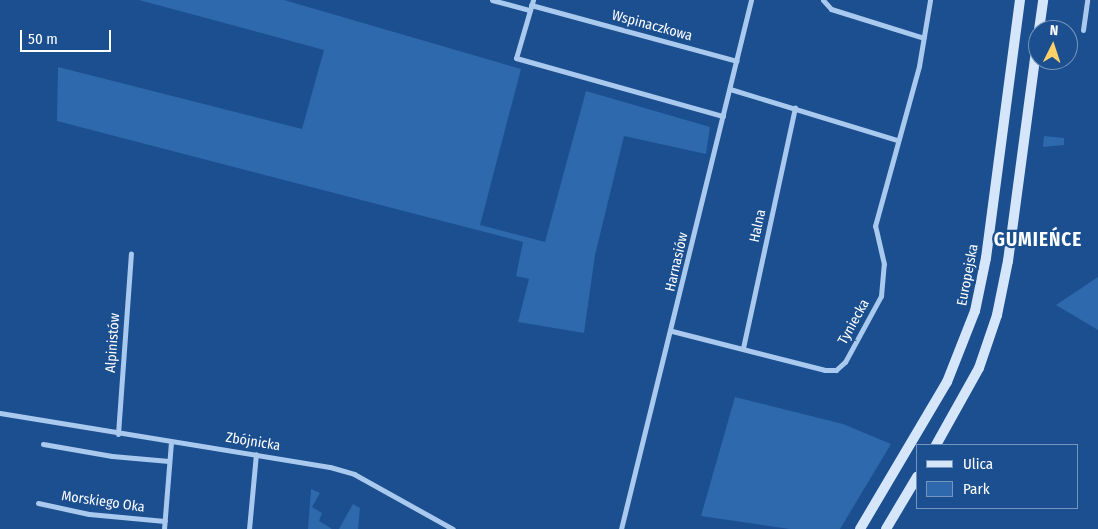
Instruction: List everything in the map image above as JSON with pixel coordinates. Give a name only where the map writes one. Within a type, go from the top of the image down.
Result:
[{"type":"main road","name":"Europejska","points":[[860,529],[947,382],[975,311],[986,258],[1020,0]]},
{"type":"main road","points":[[1040,20],[1043,0]]},
{"type":"main road","points":[[937,444],[979,368],[997,315],[1008,261],[1033,70]]},
{"type":"main road","points":[[886,529],[916,479]]},
{"type":"street","points":[[492,0],[531,5],[516,58],[723,116]]},
{"type":"street","name":"Harnasiów","points":[[621,529],[672,331],[751,0]]},
{"type":"street","points":[[823,0],[831,9],[924,38]]},
{"type":"street","name":"Tyniecka","points":[[672,331],[825,370],[836,370],[845,362],[881,296],[884,264],[876,226],[924,38],[930,0]]},
{"type":"street","points":[[1083,30],[1087,0]]},
{"type":"street","name":"Wspinaczkowa","points":[[531,5],[737,61]]},
{"type":"street","points":[[730,89],[897,140]]},
{"type":"street","name":"Halna","points":[[743,348],[795,108]]},
{"type":"street","name":"Alpinistów","points":[[118,434],[131,253]]},
{"type":"street","name":"Zbójnicka","points":[[0,413],[118,434],[324,465],[354,474],[453,529]]},
{"type":"street","name":"Morskiego Oka","points":[[164,529],[171,442]]},
{"type":"street","points":[[43,444],[112,456],[169,460]]},
{"type":"street","points":[[249,529],[256,454]]},
{"type":"street","name":"Morskiego Oka","points":[[38,504],[89,514],[165,521]]},
{"type":"green space","points":[[139,0],[284,0],[521,69],[480,225],[545,242],[586,91],[710,127],[706,154],[624,136],[595,255],[584,333],[518,322],[529,279],[516,276],[523,242],[57,121],[58,67],[302,129],[324,50]]},
{"type":"green space","points":[[1044,136],[1064,138],[1064,145],[1043,147]]},
{"type":"green space","points":[[1098,277],[1098,330],[1056,305]]},
{"type":"green space","points":[[735,397],[843,424],[891,444],[840,529],[790,529],[701,516]]},
{"type":"green space","points":[[311,489],[320,493],[312,507],[322,513],[319,521],[332,529],[308,529]]},
{"type":"green space","points":[[353,504],[360,508],[358,529],[339,529]]},
{"type":"district","name":"GUMIEŃCE","points":[[1038,240]]}]
